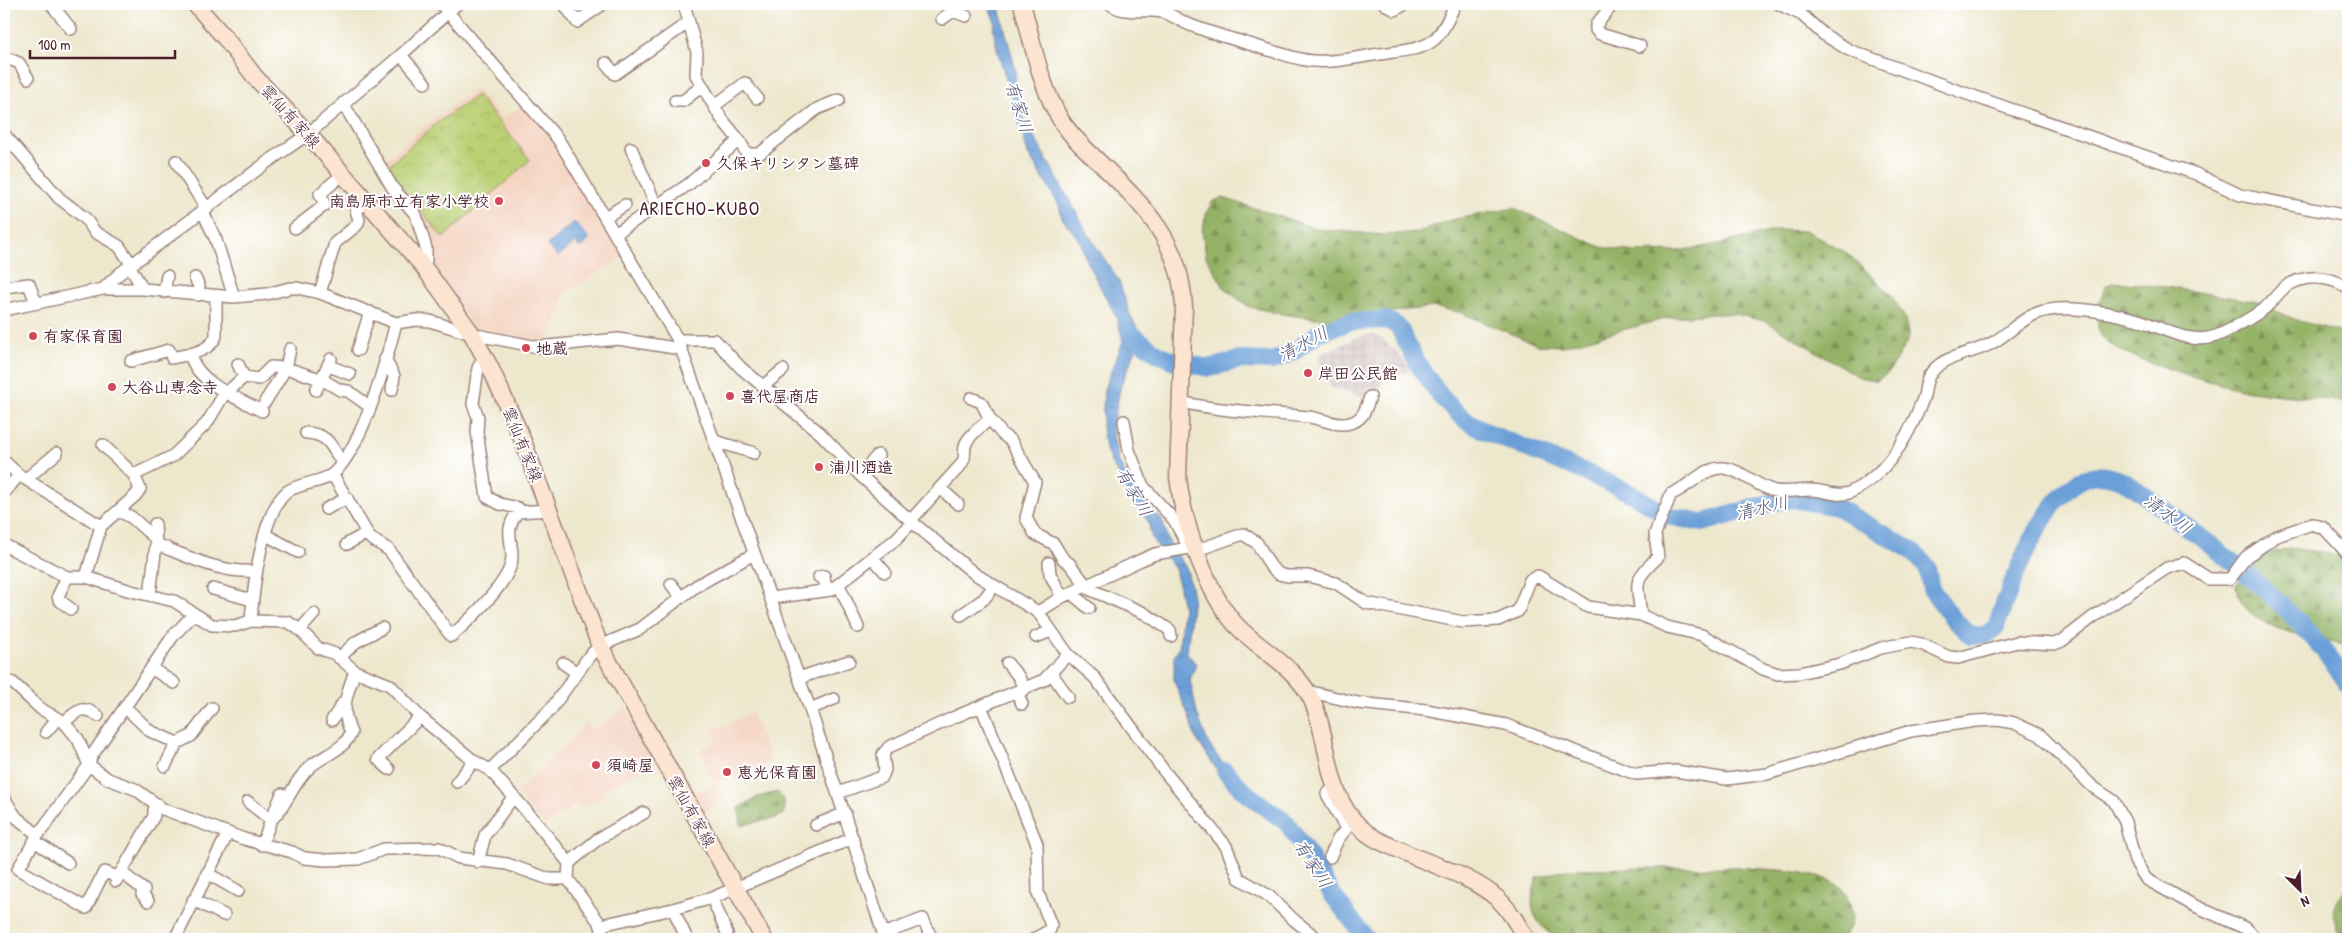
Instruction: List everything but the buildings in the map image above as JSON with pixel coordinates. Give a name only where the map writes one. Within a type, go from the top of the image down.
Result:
[{"type":"street","points":[[51,4],[71,29]]},
{"type":"street","name":"雲仙有家線","points":[[195,4],[225,38],[255,77],[308,134],[423,266],[472,334],[521,436],[600,646],[764,939]]},
{"type":"street","points":[[564,4],[577,22],[603,4]]},
{"type":"street","points":[[685,4],[697,52],[696,75],[714,106],[747,154],[759,154],[817,109],[839,100]]},
{"type":"street","points":[[1022,4],[1044,83],[1062,122],[1076,141],[1157,223],[1168,242],[1182,282],[1184,341],[1178,477],[1190,549]]},
{"type":"street","points":[[1110,4],[1126,10],[1152,10],[1166,13],[1191,26],[1219,35],[1300,59],[1327,62],[1403,51],[1429,44],[1444,30],[1455,4]]},
{"type":"street","points":[[1384,4],[1395,10],[1405,4]]},
{"type":"street","points":[[1613,4],[1596,25],[1596,30],[1600,34],[1640,46]]},
{"type":"street","points":[[1779,4],[1802,15],[1823,34],[1849,50],[1956,90],[2196,174],[2240,195],[2348,216]]},
{"type":"street","points":[[103,289],[266,163],[308,134],[401,56],[449,6],[558,140],[679,344],[810,709],[884,937],[923,919],[932,939]]},
{"type":"street","points":[[942,19],[952,8],[966,16]]},
{"type":"street","points":[[606,63],[616,74],[690,22]]},
{"type":"street","points":[[401,56],[425,83]]},
{"type":"street","points":[[4,57],[19,64],[28,78]]},
{"type":"street","points":[[714,106],[745,83],[757,98]]},
{"type":"street","points":[[675,101],[683,101],[702,86]]},
{"type":"street","points":[[343,103],[392,187],[411,208],[420,223],[426,248],[426,260],[423,266]]},
{"type":"street","points":[[4,134],[59,198],[85,218],[94,232],[119,246],[142,289]]},
{"type":"street","points":[[615,234],[688,184],[739,140]]},
{"type":"street","points":[[631,148],[656,205]]},
{"type":"street","points":[[176,161],[205,211],[234,297]]},
{"type":"street","points":[[295,228],[325,205],[320,194],[343,174]]},
{"type":"street","points":[[320,293],[335,243],[357,225],[359,220],[356,210],[367,202]]},
{"type":"street","points":[[605,217],[625,205]]},
{"type":"street","points":[[164,292],[168,276]]},
{"type":"street","points":[[1641,615],[1637,584],[1639,574],[1658,557],[1655,534],[1660,517],[1671,494],[1692,484],[1703,473],[1725,468],[1775,491],[1813,490],[1842,494],[1850,493],[1870,480],[1890,461],[1914,422],[1924,396],[1928,377],[1937,366],[1955,356],[1991,344],[2036,313],[2052,310],[2083,310],[2134,319],[2191,339],[2204,339],[2216,336],[2264,308],[2285,287],[2308,277],[2333,278],[2348,287]]},
{"type":"street","points":[[195,278],[199,286],[198,295]]},
{"type":"street","points":[[4,287],[29,284],[36,302]]},
{"type":"street","points":[[4,310],[103,289],[142,289],[234,297],[268,294],[290,288],[320,293],[396,322],[430,321],[472,334],[538,347],[618,339],[679,344],[715,340],[763,386],[820,433],[860,475],[912,521],[975,574],[1038,612],[1068,654],[1096,678],[1164,771],[1226,846],[1239,878],[1269,896],[1313,938]]},
{"type":"street","points":[[131,361],[168,350],[172,358],[203,351],[214,342],[216,336],[216,296]]},
{"type":"street","points":[[358,350],[370,312]]},
{"type":"street","points":[[251,620],[256,571],[279,499],[290,490],[333,475],[342,463],[361,431],[396,322]]},
{"type":"street","points":[[190,354],[196,370],[226,392],[260,407],[290,349]]},
{"type":"street","points":[[484,357],[478,368],[473,404],[478,418],[477,432],[486,496],[500,504],[518,508],[518,512]]},
{"type":"street","points":[[385,358],[394,376],[392,390]]},
{"type":"street","points":[[319,385],[330,363],[348,373],[340,390]]},
{"type":"street","points":[[238,364],[244,377]]},
{"type":"street","points":[[134,475],[173,456],[207,424],[226,392],[244,377],[259,379],[270,367],[282,367],[319,385],[348,391],[369,406]]},
{"type":"street","points":[[763,386],[783,370]]},
{"type":"street","points":[[1181,402],[1209,409],[1309,417],[1343,424],[1355,422],[1360,418],[1370,397]]},
{"type":"street","points":[[971,398],[981,402],[990,419],[1002,434],[1011,441],[1035,482],[1026,518],[1035,534],[1054,544],[1063,559],[1069,563],[1086,586],[1098,594],[1147,615],[1170,630],[1171,636]]},
{"type":"street","points":[[771,598],[826,591],[838,585],[896,539],[965,460],[966,443],[971,435],[990,419]]},
{"type":"street","points":[[1124,421],[1129,450],[1143,486],[1174,520],[1228,619],[1293,673],[1307,691],[1316,712],[1335,788],[1351,819],[1375,839],[1479,886],[1498,899],[1514,919],[1526,939]]},
{"type":"street","points":[[306,433],[317,433],[324,437],[342,463]]},
{"type":"street","points":[[715,441],[754,453]]},
{"type":"street","points":[[86,577],[101,526],[136,495],[140,489],[134,475],[103,445]]},
{"type":"street","points":[[4,493],[23,477],[58,453]]},
{"type":"street","points":[[860,475],[878,456]]},
{"type":"street","points":[[4,461],[23,477],[101,526]]},
{"type":"street","points":[[333,475],[367,533],[373,540],[388,550],[451,636],[484,604],[508,574],[512,559],[509,532],[518,512]]},
{"type":"street","points":[[940,489],[958,504]]},
{"type":"street","points":[[326,509],[347,498]]},
{"type":"street","points":[[518,512],[549,510]]},
{"type":"street","points":[[119,511],[132,517],[155,541],[190,558],[224,569],[245,572],[256,571]]},
{"type":"street","points":[[150,595],[155,524]]},
{"type":"street","points":[[1038,612],[1067,595],[1155,554],[1190,549],[1239,534],[1247,535],[1257,543],[1268,562],[1279,574],[1308,576],[1336,583],[1366,603],[1464,622],[1498,620],[1518,611],[1530,580],[1538,576],[1588,607],[1641,615],[1667,627],[1702,635],[1763,669],[1778,674],[1799,673],[1840,664],[1881,648],[1911,642],[1921,644],[1949,657],[1958,658],[2018,642],[2054,644],[2062,641],[2093,617],[2159,573],[2177,564],[2184,563],[2209,579],[2230,579],[2246,557],[2277,536],[2312,524],[2324,528],[2348,554]]},
{"type":"street","points":[[347,544],[367,533]]},
{"type":"street","points":[[266,535],[298,552]]},
{"type":"street","points":[[4,545],[67,577],[86,577],[174,601],[212,625],[228,626],[251,620],[288,622],[300,630],[318,648],[339,658],[355,671],[390,685],[420,717],[474,761],[490,770],[514,796],[569,863],[568,879],[601,925],[603,939]]},
{"type":"street","points":[[490,770],[552,708],[577,672],[600,646],[640,629],[696,586],[754,554]]},
{"type":"street","points":[[872,558],[886,572]]},
{"type":"street","points":[[1049,562],[1050,574],[1067,595],[1089,608]]},
{"type":"street","points":[[819,577],[824,576],[826,591]]},
{"type":"street","points":[[67,577],[58,596],[59,600],[71,609]]},
{"type":"street","points":[[671,584],[681,597]]},
{"type":"street","points":[[838,585],[858,627]]},
{"type":"street","points":[[961,615],[984,599],[994,586]]},
{"type":"street","points":[[213,589],[252,600]]},
{"type":"street","points":[[1006,593],[1009,602],[1017,608]]},
{"type":"street","points":[[146,892],[105,872],[86,908],[18,869],[41,841],[89,765],[91,757],[151,668],[173,636],[193,614]]},
{"type":"street","points":[[300,630],[314,614]]},
{"type":"street","points":[[339,658],[356,642],[382,628]]},
{"type":"street","points":[[1036,637],[1051,631]]},
{"type":"street","points":[[838,793],[882,777],[885,770],[883,754],[889,747],[981,706],[1020,691],[1052,674],[1068,654]]},
{"type":"street","points":[[799,678],[849,661]]},
{"type":"street","points":[[563,663],[577,672]]},
{"type":"street","points":[[1007,663],[1019,677],[1022,704]]},
{"type":"street","points":[[151,668],[174,683]]},
{"type":"street","points":[[332,720],[344,703],[355,671]]},
{"type":"street","points":[[1052,674],[1068,697]]},
{"type":"street","points":[[4,680],[12,683],[41,709],[61,720],[78,739],[89,765],[108,779],[135,789],[157,804],[262,845],[292,852],[304,858],[326,860],[358,859],[384,849],[439,848],[459,858],[478,862],[507,864],[549,879],[568,879]]},
{"type":"street","points":[[1307,691],[1358,703],[1426,710],[1506,725],[1636,774],[1675,770],[1727,779],[1768,774],[1911,732],[1975,721],[1998,720],[2014,723],[2040,734],[2093,787],[2114,802],[2125,822],[2135,862],[2146,879],[2193,905],[2247,929],[2256,939]]},
{"type":"street","points":[[810,709],[834,699]]},
{"type":"street","points":[[271,820],[276,815],[294,784],[307,770],[349,738],[351,733],[345,722],[344,703]]},
{"type":"street","points":[[981,706],[1037,844],[1038,892],[1050,925],[1050,930],[1037,939]]},
{"type":"street","points":[[125,707],[150,731],[177,743]]},
{"type":"street","points":[[165,766],[177,743],[192,736],[212,708]]},
{"type":"street","points":[[46,732],[61,720],[80,709],[89,709],[98,716]]},
{"type":"street","points":[[389,768],[378,758],[420,717]]},
{"type":"street","points":[[457,782],[474,761]]},
{"type":"street","points":[[1330,857],[1338,839],[1346,830],[1328,794],[1335,788]]},
{"type":"street","points":[[262,845],[282,794]]},
{"type":"street","points":[[478,862],[485,835],[514,796]]},
{"type":"street","points":[[4,800],[16,817],[68,863]]},
{"type":"street","points":[[248,802],[271,820]]},
{"type":"street","points":[[118,877],[130,861],[154,816],[157,804]]},
{"type":"street","points":[[569,863],[598,839],[644,813]]},
{"type":"street","points":[[816,825],[845,814]]},
{"type":"street","points":[[175,939],[228,833]]},
{"type":"street","points":[[601,925],[712,898],[853,838]]},
{"type":"street","points":[[207,873],[238,891]]},
{"type":"street","points":[[712,898],[727,933]]},
{"type":"street","points":[[193,900],[224,915]]},
{"type":"street","points":[[673,909],[687,939]]},
{"type":"shaded area","name":"南島原市立有家小学校","points":[[476,89],[502,119],[524,104],[557,145],[623,257],[563,295],[561,309],[547,340],[539,342],[472,326],[427,264],[430,257],[382,163],[431,121]]},
{"type":"shaded area","points":[[1371,334],[1381,338],[1398,353],[1411,371],[1384,379],[1374,399],[1331,388],[1317,356],[1358,337]]},
{"type":"shaded area","points":[[626,707],[657,762],[602,791],[605,797],[581,809],[577,804],[545,826],[516,793],[586,723],[593,730]]},
{"type":"shaded area","name":"恵光保育園","points":[[752,713],[771,761],[718,783],[726,802],[695,815],[688,796],[714,784],[700,749],[717,742],[712,730]]},
{"type":"green space","points":[[477,95],[530,160],[443,238],[398,182],[389,165],[437,123]]},
{"type":"green space","points":[[1223,198],[1319,229],[1384,235],[1418,232],[1450,220],[1514,208],[1601,247],[1635,252],[1678,251],[1714,245],[1777,230],[1807,231],[1847,253],[1890,293],[1905,318],[1909,338],[1890,371],[1877,381],[1859,377],[1767,322],[1736,314],[1668,318],[1562,346],[1538,345],[1459,312],[1433,307],[1331,320],[1288,315],[1249,307],[1225,289],[1206,257],[1202,231],[1207,211],[1213,201]]},
{"type":"green space","points":[[2115,282],[2167,287],[2253,301],[2299,321],[2348,334],[2348,402],[2237,388],[2171,370],[2110,345],[2099,331],[2097,318],[2105,286]]},
{"type":"green space","points":[[2289,548],[2322,552],[2348,558],[2348,646],[2280,629],[2264,622],[2250,612],[2240,600],[2236,584],[2263,555]]},
{"type":"green space","points":[[778,792],[784,801],[784,813],[777,818],[741,825],[739,808],[758,797]]},
{"type":"green space","points":[[1737,867],[1808,874],[1833,882],[1846,893],[1852,913],[1852,921],[1849,928],[1840,939],[1557,939],[1537,919],[1532,904],[1534,887],[1538,877],[1569,869]]},
{"type":"green space","points":[[2348,884],[2348,939],[2340,939],[2334,910],[2337,900]]},
{"type":"water","points":[[988,4],[998,4],[999,7],[1016,71],[1015,85],[1024,119],[1092,240],[1119,281],[1131,317],[1137,327],[1137,347],[1121,385],[1112,429],[1119,462],[1138,496],[1162,520],[1169,542],[1187,569],[1193,596],[1187,653],[1196,664],[1190,680],[1197,713],[1208,743],[1247,797],[1217,770],[1195,737],[1174,681],[1174,656],[1179,647],[1183,608],[1175,569],[1152,539],[1148,521],[1131,500],[1112,465],[1104,444],[1102,426],[1104,389],[1123,341],[1116,316],[1091,270],[1081,242],[1062,218],[1059,205],[1028,154],[997,49],[993,29],[995,23]]},
{"type":"water","points":[[574,222],[590,239],[580,248],[575,242],[558,257],[547,245]]},
{"type":"waterway","name":"清水川","points":[[1129,332],[1158,354],[1174,361],[1209,368],[1239,360],[1271,361],[1294,352],[1318,333],[1350,322],[1386,320],[1398,326],[1417,363],[1441,397],[1465,420],[1491,434],[1585,472],[1632,494],[1669,516],[1702,523],[1774,502],[1792,499],[1837,507],[1911,550],[1927,567],[1931,589],[1955,621],[1971,636],[1986,635],[1996,627],[2020,564],[2032,540],[2059,498],[2075,484],[2092,476],[2102,475],[2111,477],[2129,484],[2189,528],[2276,599],[2326,654],[2348,684]]},
{"type":"waterway","name":"有家川","points":[[1225,771],[1246,793],[1287,823],[1309,855],[1331,893],[1366,939]]},
{"type":"place","name":"久保キリシタン墓碑","points":[[706,163]]},
{"type":"place","name":"南島原市立有家小学校","points":[[499,201]]},
{"type":"place","name":"有家保育園","points":[[33,336]]},
{"type":"place","name":"地蔵","points":[[526,348]]},
{"type":"place","name":"岸田公民館","points":[[1308,373]]},
{"type":"place","name":"大谷山専念寺","points":[[112,387]]},
{"type":"place","name":"喜代屋商店","points":[[730,396]]},
{"type":"place","name":"浦川酒造","points":[[819,467]]},
{"type":"place","name":"須崎屋","points":[[596,765]]},
{"type":"place","name":"恵光保育園","points":[[727,772]]},
{"type":"district","name":"ARIECHO-KUBO","points":[[700,208]]}]
